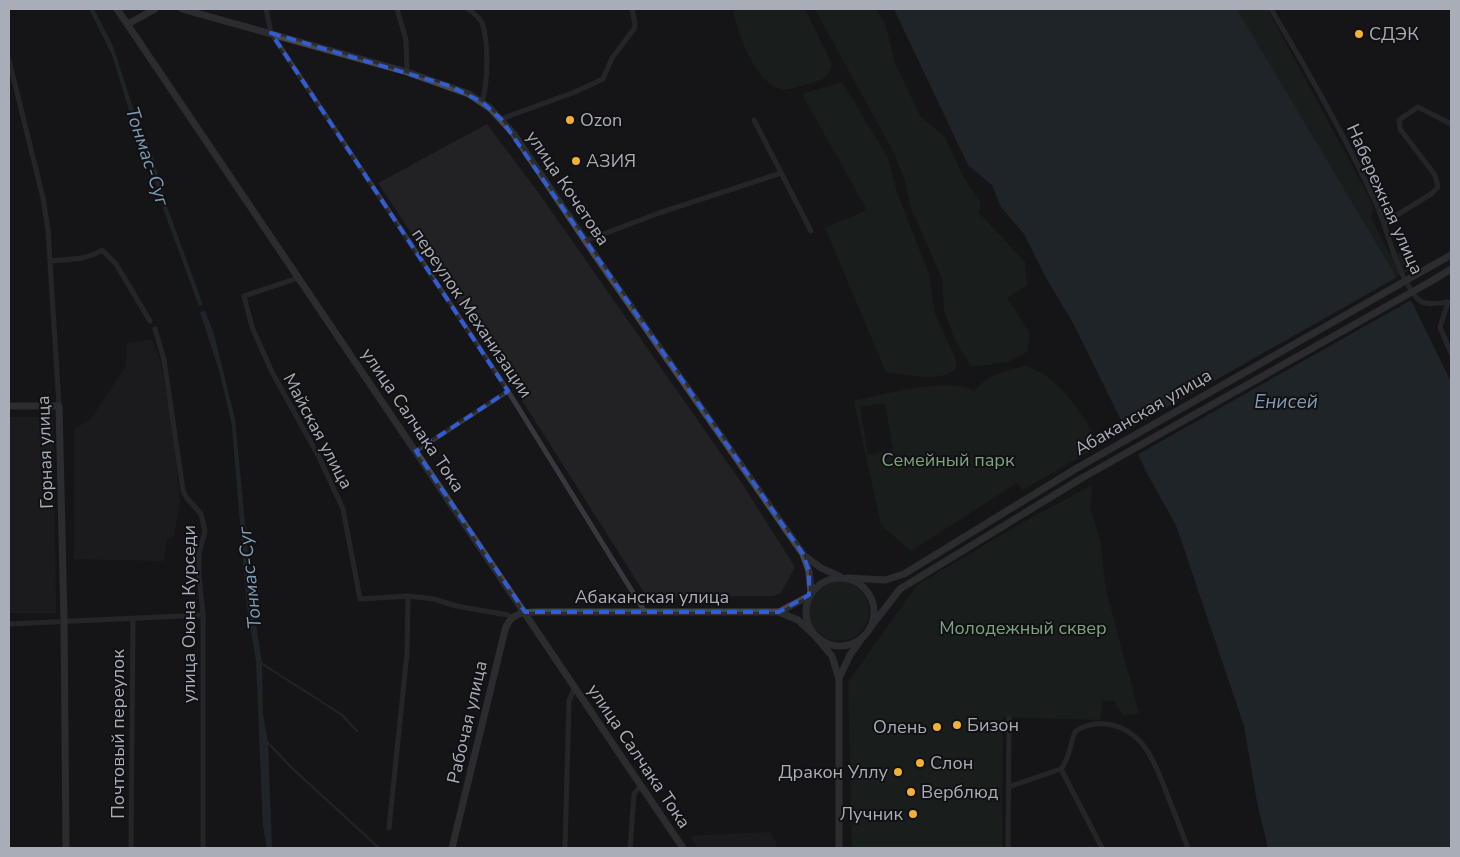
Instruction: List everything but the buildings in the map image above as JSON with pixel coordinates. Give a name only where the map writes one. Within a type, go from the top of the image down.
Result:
[{"type":"main road","name":"улица Салчака Тока","points":[[117,9],[683,848]]},
{"type":"main road","points":[[128,24],[155,9]]},
{"type":"main road","name":"улица Кочетова","points":[[182,9],[197,10],[450,86],[482,102],[501,118],[525,150],[585,241],[803,554],[809,571],[810,594]]},
{"type":"main road","name":"Абаканская улица","points":[[845,578],[885,580],[904,574],[1077,468],[1451,255]]},
{"type":"main road","name":"Абаканская улица","points":[[868,631],[900,589],[1082,478],[1451,269]]},
{"type":"main road","points":[[9,406],[59,406]]},
{"type":"main road","name":"Горная улица","points":[[59,406],[64,621],[66,848]]},
{"type":"main road","name":"улица Кочетова","points":[[803,554],[821,568],[845,578]]},
{"type":"main road","points":[[839,679],[850,655],[868,631],[874,617],[872,600],[862,586],[845,578],[823,582],[810,594],[806,615],[814,635],[832,656],[839,679],[839,848]]},
{"type":"main road","name":"Абаканская улица","points":[[779,612],[810,594]]},
{"type":"main road","points":[[512,618],[525,612]]},
{"type":"main road","name":"Абаканская улица","points":[[525,612],[779,612],[798,620],[814,635]]},
{"type":"main road","name":"Рабочая улица","points":[[452,848],[505,630],[512,618]]},
{"type":"main road","points":[[814,635],[825,643],[842,646],[859,640],[868,631]]},
{"type":"street","points":[[266,9],[271,33]]},
{"type":"street","points":[[397,9],[406,40],[407,72]]},
{"type":"street","points":[[468,9],[481,21],[485,35],[487,87],[482,102]]},
{"type":"street","points":[[501,118],[575,92],[603,79],[612,58],[634,29],[632,9]]},
{"type":"street","name":"Набережная улица","points":[[1271,9],[1315,82],[1384,223],[1397,260],[1416,297],[1425,303],[1450,300],[1440,327],[1451,353]]},
{"type":"street","name":"переулок Механизации","points":[[271,33],[508,391],[645,612]]},
{"type":"street","name":"Горная улица","points":[[9,60],[43,198],[51,261],[59,406]]},
{"type":"street","points":[[1384,223],[1431,194],[1438,187],[1435,174],[1400,130],[1399,120],[1407,113],[1420,108],[1451,124]]},
{"type":"street","points":[[754,120],[811,231]]},
{"type":"street","points":[[585,241],[659,213],[781,173]]},
{"type":"street","points":[[51,261],[95,255],[102,250],[116,264],[150,321]]},
{"type":"street","name":"Майская улица","points":[[298,278],[244,296],[252,327],[272,372],[319,457],[343,509],[360,599],[408,596]]},
{"type":"street","name":"улица Оюна Курседи","points":[[154,329],[164,360],[183,490],[186,497],[201,514],[205,531],[199,554],[203,615],[203,848]]},
{"type":"street","points":[[416,451],[508,391]]},
{"type":"street","points":[[389,828],[407,661],[408,596],[434,598],[456,606],[508,615],[512,618]]},
{"type":"street","points":[[9,624],[132,620],[203,615]]},
{"type":"street","name":"Почтовый переулок","points":[[131,848],[132,620]]},
{"type":"street","points":[[565,848],[569,701],[575,688]]},
{"type":"street","points":[[1008,848],[1009,718]]},
{"type":"street","points":[[1008,786],[1062,769],[1071,754],[1073,736],[1077,730],[1095,724],[1114,726],[1132,734],[1142,742],[1155,762],[1188,848]]},
{"type":"street","points":[[1062,769],[1102,848]]},
{"type":"street","points":[[630,848],[634,794],[641,785]]},
{"type":"highlighted area","points":[[271,33],[450,86],[482,102],[501,119],[803,554],[809,571],[809,595],[779,612],[525,612],[416,451],[508,391]]},
{"type":"shaded area","points":[[487,124],[538,192],[741,482],[795,567],[781,593],[773,596],[647,597],[516,391],[378,183]]},
{"type":"shaded area","points":[[151,339],[160,359],[175,447],[180,503],[174,536],[167,539],[164,561],[74,559],[74,429],[90,420],[126,366],[127,343]]},
{"type":"shaded area","points":[[9,417],[53,417],[56,613],[9,613]]},
{"type":"shaded area","points":[[770,832],[776,842],[776,848],[698,848],[690,836]]},
{"type":"green space","points":[[733,9],[805,9],[832,64],[827,76],[813,83],[791,88],[781,89],[772,85],[755,67],[743,43]]},
{"type":"green space","points":[[815,9],[876,9],[885,23],[895,63],[920,116],[945,137],[964,178],[981,203],[979,213],[1025,262],[1027,285],[1007,298],[1030,334],[1027,352],[1008,362],[971,367],[954,338],[944,309],[942,278],[911,208],[905,180],[894,153]]},
{"type":"green space","points":[[1237,9],[1267,9],[1366,191],[1373,207],[1371,218],[1389,253],[1404,253],[1412,269],[1397,277]]},
{"type":"green space","points":[[842,82],[888,158],[897,193],[929,274],[935,314],[957,362],[955,370],[947,374],[921,377],[886,372],[825,228],[867,210],[802,94]]},
{"type":"green space","name":"Семейный парк","points":[[1026,366],[1038,371],[1060,388],[1078,410],[1100,445],[1023,490],[1017,483],[911,551],[881,525],[854,401],[898,391],[933,386],[949,385],[974,391],[992,377]],"holes":[[[885,403],[893,450],[868,455],[860,407]]]},
{"type":"green space","name":"Молодежный сквер","points":[[1092,485],[1090,507],[1100,540],[1106,590],[1139,713],[1123,716],[1114,701],[1103,700],[1100,720],[1003,717],[1002,848],[852,848],[848,682],[917,585],[1018,525]]},
{"type":"green space","points":[[839,581],[855,586],[860,590],[864,595],[869,611],[864,627],[860,632],[855,636],[839,641],[823,636],[818,632],[814,627],[809,611],[814,595],[818,590],[823,586]]},
{"type":"water","name":"Тонмас-Суг","points":[[89,9],[94,9],[113,46],[134,111],[154,160],[166,204],[203,305],[199,306],[164,211],[143,142],[129,110],[112,55]]},
{"type":"water","name":"Енисей","points":[[894,9],[1237,9],[1414,306],[1451,382],[1451,848],[1268,848],[1257,802],[1244,726],[1176,525],[1149,477],[1073,323],[1045,276],[1024,234],[1001,207],[992,185],[968,165]]},
{"type":"water","name":"Тонмас-Суг","points":[[205,311],[214,334],[235,419],[252,597],[262,664],[263,714],[268,743],[272,848],[267,848],[263,826],[256,661],[247,608],[232,426],[220,374],[200,312]]},
{"type":"pier","points":[[1399,276],[1413,299],[1135,456],[1124,432]]},
{"type":"waterway","points":[[261,663],[342,715],[357,731]]},
{"type":"waterway","points":[[267,742],[292,768],[379,848]]},
{"type":"place","name":"СДЭК","points":[[1359,34]]},
{"type":"place","name":"Ozon","points":[[570,120]]},
{"type":"place","name":"АЗИЯ","points":[[576,161]]},
{"type":"place","name":"Бизон","points":[[957,725]]},
{"type":"place","name":"Олень","points":[[937,727]]},
{"type":"place","name":"Слон","points":[[920,763]]},
{"type":"place","name":"Дракон Уллу","points":[[898,772]]},
{"type":"place","name":"Верблюд","points":[[911,792]]},
{"type":"place","name":"Лучник","points":[[913,814]]}]
